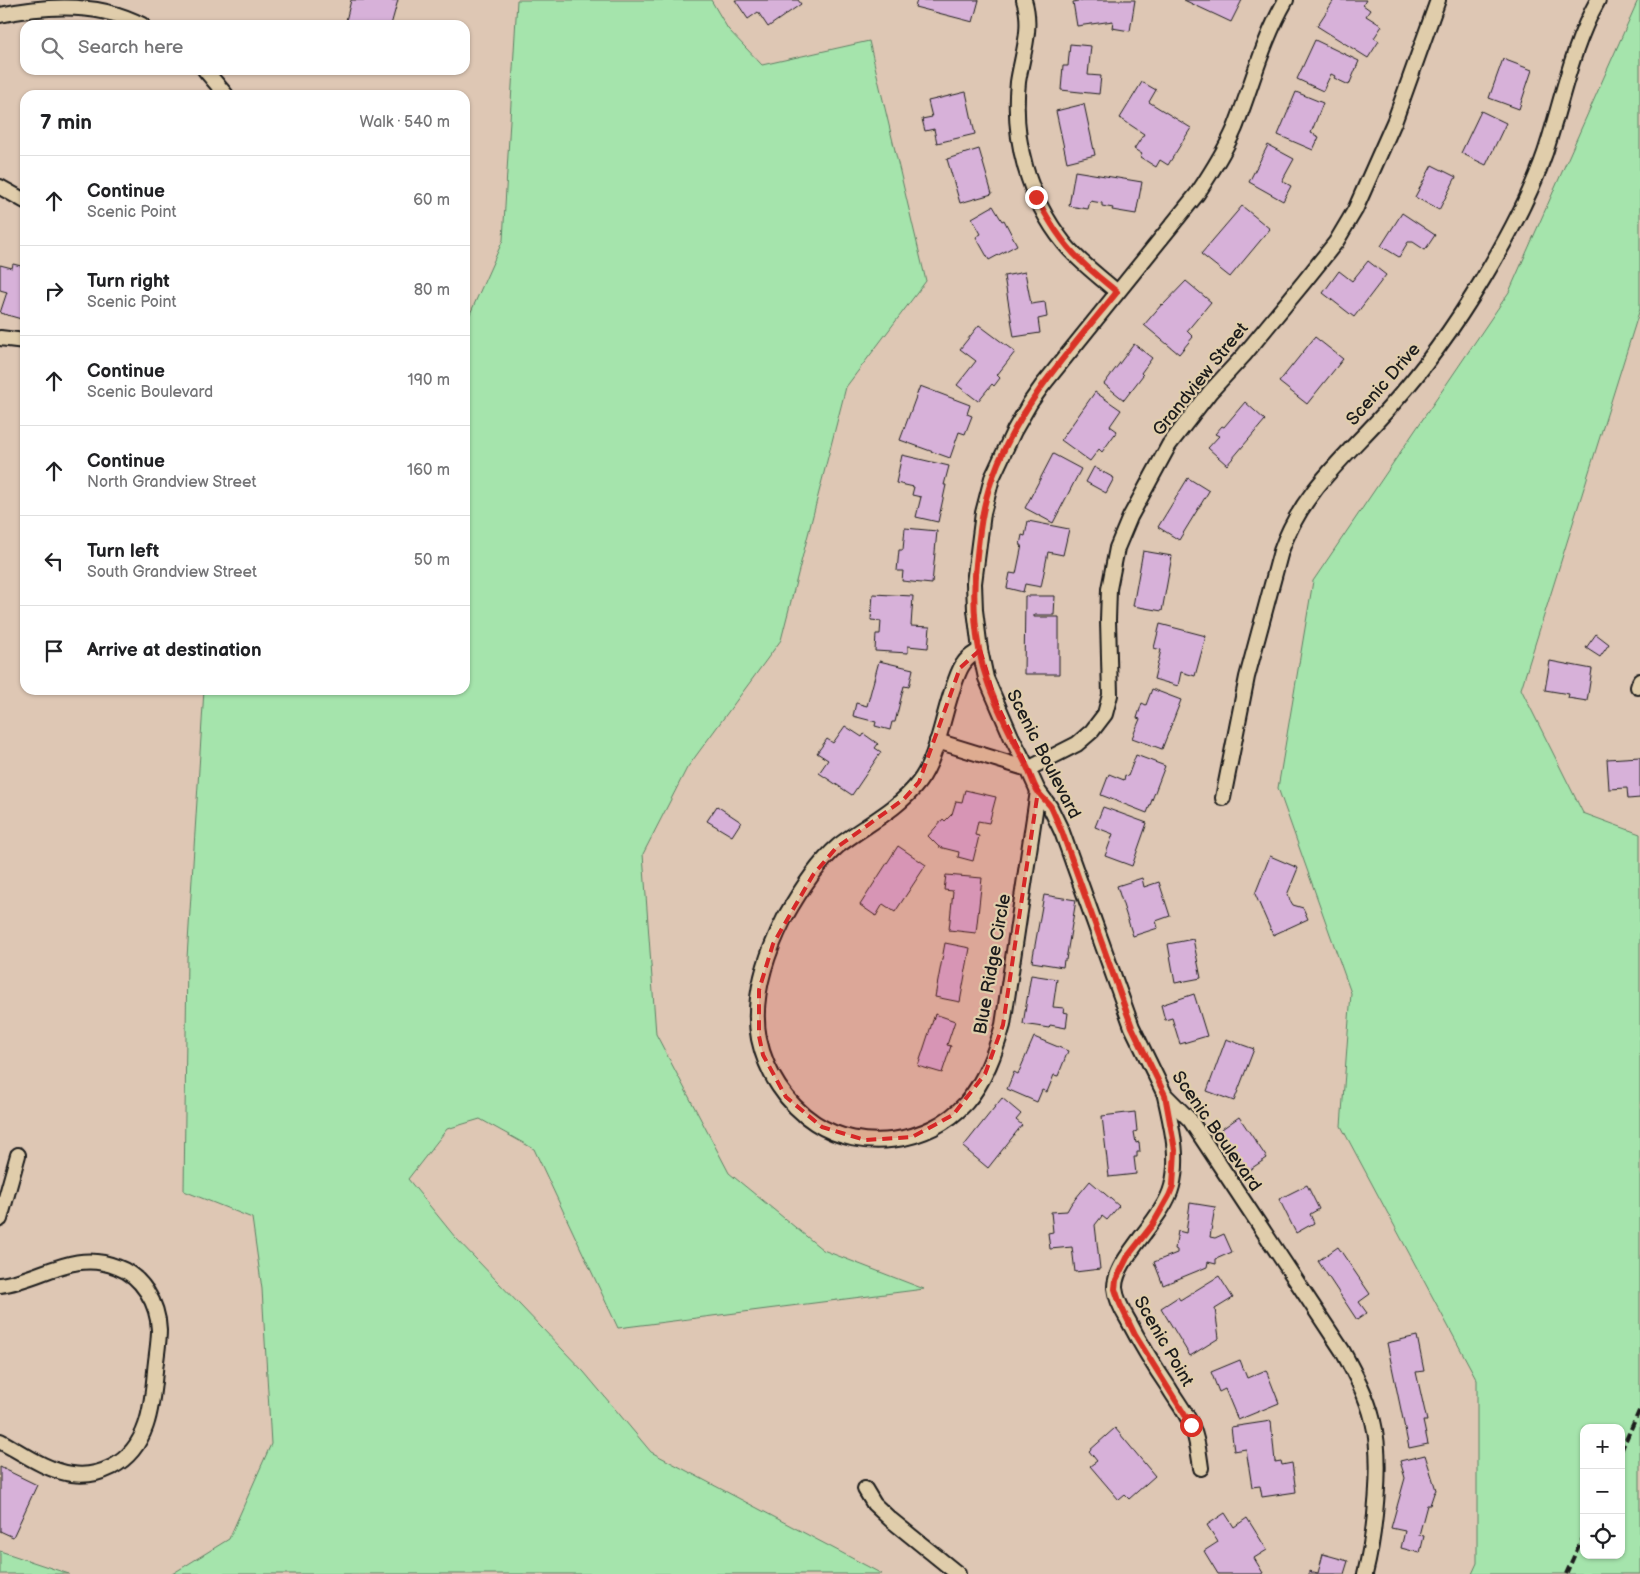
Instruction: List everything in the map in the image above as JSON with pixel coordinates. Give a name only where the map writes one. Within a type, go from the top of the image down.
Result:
[{"type":"street","points":[[1024,0],[1028,22],[1019,80],[1017,120],[1026,172],[1044,213],[1064,243],[1082,262],[1117,292]]},
{"type":"street","name":"Scenic Boulevard","points":[[1286,0],[1263,46],[1234,130],[1217,163],[1197,194],[1034,397],[1014,431],[992,478],[981,522],[974,583],[975,610],[986,678],[1010,736],[1038,791],[1050,806],[1062,832],[1132,1027],[1165,1095],[1190,1120],[1342,1350],[1362,1390],[1373,1422],[1377,1444],[1377,1489],[1370,1557],[1365,1574]]},
{"type":"street","name":"Grandview Street","points":[[1028,769],[1076,744],[1092,731],[1105,714],[1110,695],[1109,589],[1117,548],[1130,517],[1169,445],[1210,392],[1244,355],[1336,242],[1355,210],[1395,120],[1438,0]]},
{"type":"street","name":"Scenic Drive","points":[[1223,798],[1247,678],[1287,532],[1299,510],[1314,490],[1341,458],[1390,407],[1438,348],[1483,279],[1508,235],[1533,182],[1544,155],[1570,65],[1584,27],[1598,0]]},
{"type":"street","points":[[0,15],[55,7],[82,8],[108,13],[128,20]]},
{"type":"street","points":[[209,75],[222,90]]},
{"type":"street","points":[[0,187],[20,198]]},
{"type":"street","points":[[0,338],[20,340]]},
{"type":"street","name":"Blue Ridge Circle","points":[[980,650],[969,657],[960,668],[925,772],[919,782],[904,799],[836,848],[813,875],[785,918],[765,965],[759,990],[758,1013],[759,1036],[763,1055],[775,1082],[786,1097],[804,1115],[822,1127],[844,1136],[864,1140],[889,1140],[912,1137],[927,1131],[953,1115],[966,1103],[977,1088],[992,1059],[1003,1025],[1038,791]]},
{"type":"street","points":[[936,741],[1028,769]]},
{"type":"street","name":"Scenic Point","points":[[1165,1095],[1175,1150],[1173,1186],[1162,1209],[1120,1270],[1115,1289],[1135,1335],[1191,1425],[1197,1443],[1201,1468]]},
{"type":"street","points":[[0,1219],[18,1155]]},
{"type":"street","points":[[0,1285],[64,1264],[102,1262],[117,1266],[137,1279],[148,1292],[154,1306],[159,1330],[148,1423],[133,1450],[120,1462],[106,1470],[90,1474],[73,1474],[56,1471],[0,1441]]},
{"type":"street","points":[[865,1489],[874,1504],[958,1574]]},
{"type":"highlighted area","points":[[980,650],[995,700],[1038,791],[1003,1025],[985,1074],[953,1115],[912,1137],[865,1140],[822,1127],[786,1097],[763,1055],[759,1036],[759,990],[773,944],[813,875],[836,848],[904,799],[919,782],[960,668]]},
{"type":"green space","points":[[517,0],[711,0],[728,29],[762,65],[869,41],[926,281],[846,387],[781,640],[687,768],[643,854],[656,1034],[729,1173],[823,1250],[924,1289],[618,1328],[534,1149],[480,1119],[447,1129],[408,1179],[455,1237],[584,1372],[651,1452],[882,1574],[172,1574],[229,1539],[271,1444],[262,1289],[252,1218],[184,1191],[187,958],[204,695],[470,695],[470,314],[503,240]]},
{"type":"green space","points":[[1638,0],[1640,0],[1640,309],[1521,689],[1583,813],[1640,834],[1640,1574],[1472,1574],[1477,1563],[1477,1380],[1341,1126],[1351,993],[1278,788],[1313,581],[1509,292]]},
{"type":"green space","points":[[0,1551],[69,1574],[0,1574]]},
{"type":"building","points":[[351,0],[398,0],[392,20],[346,20]]},
{"type":"building","points":[[735,0],[798,0],[801,4],[768,27],[758,12],[748,19]]},
{"type":"building","points":[[917,0],[979,0],[973,22],[915,7]]},
{"type":"building","points":[[1083,0],[1135,0],[1130,31],[1112,28],[1113,21],[1077,26],[1073,2]]},
{"type":"building","points":[[1184,0],[1242,0],[1231,22]]},
{"type":"building","points":[[1334,0],[1366,0],[1363,5],[1370,10],[1366,16],[1382,26],[1374,38],[1379,41],[1368,58],[1317,26]]},
{"type":"building","points":[[1315,40],[1359,61],[1349,85],[1334,78],[1335,76],[1331,74],[1323,91],[1297,79]]},
{"type":"building","points":[[1070,44],[1091,46],[1088,75],[1101,76],[1099,94],[1061,90],[1063,66],[1068,66]]},
{"type":"building","points":[[1503,59],[1532,70],[1519,109],[1489,98]]},
{"type":"building","points":[[1142,82],[1156,90],[1149,102],[1191,128],[1168,165],[1160,160],[1156,167],[1140,157],[1142,154],[1134,149],[1144,134],[1120,118]]},
{"type":"building","points":[[966,92],[975,134],[937,143],[934,129],[925,131],[922,119],[932,117],[928,101]]},
{"type":"building","points":[[1296,92],[1323,103],[1311,133],[1319,137],[1313,150],[1278,135]]},
{"type":"building","points":[[1084,104],[1095,155],[1067,162],[1056,111]]},
{"type":"building","points":[[1481,111],[1506,123],[1486,165],[1461,153]]},
{"type":"building","points":[[1268,145],[1294,159],[1282,181],[1291,186],[1283,201],[1249,182]]},
{"type":"building","points":[[979,149],[992,194],[960,203],[947,159]]},
{"type":"building","points":[[1432,165],[1456,177],[1439,210],[1415,197]]},
{"type":"building","points":[[1075,171],[1142,182],[1136,214],[1112,210],[1113,208],[1102,206],[1102,203],[1090,201],[1088,209],[1069,206]]},
{"type":"building","points":[[993,206],[1002,221],[1004,220],[1017,245],[989,260],[976,237],[981,234],[972,218]]},
{"type":"building","points":[[1242,206],[1270,229],[1230,277],[1201,254]]},
{"type":"building","points":[[1402,213],[1435,235],[1425,250],[1413,242],[1408,242],[1399,257],[1381,246]]},
{"type":"building","points":[[1368,261],[1386,275],[1354,317],[1323,293],[1339,271],[1352,281]]},
{"type":"building","points":[[13,264],[20,266],[20,319],[0,313],[7,292],[0,290],[0,265],[12,268]]},
{"type":"building","points":[[1025,272],[1031,304],[1045,302],[1047,317],[1038,319],[1040,333],[1014,337],[1004,276]]},
{"type":"building","points":[[1186,281],[1211,302],[1187,331],[1193,337],[1179,354],[1144,325]]},
{"type":"building","points":[[979,325],[1015,352],[997,375],[1000,378],[994,386],[992,384],[978,401],[957,385],[976,361],[960,349]]},
{"type":"building","points":[[1315,337],[1343,359],[1307,404],[1279,382]]},
{"type":"building","points":[[1134,344],[1152,358],[1141,373],[1143,375],[1124,400],[1104,384]]},
{"type":"building","points":[[920,386],[970,405],[967,414],[972,416],[965,434],[959,432],[950,458],[900,440]]},
{"type":"building","points":[[1095,392],[1121,410],[1110,426],[1117,431],[1102,452],[1099,449],[1090,461],[1061,440]]},
{"type":"building","points":[[1245,402],[1265,420],[1227,465],[1208,448],[1219,436],[1215,434],[1222,426],[1224,427]]},
{"type":"building","points":[[1053,454],[1081,469],[1053,523],[1025,508]]},
{"type":"building","points":[[902,455],[949,466],[938,522],[916,517],[921,497],[912,495],[914,487],[896,483]]},
{"type":"building","points":[[1094,467],[1114,478],[1106,493],[1086,482]]},
{"type":"building","points":[[1188,478],[1209,491],[1179,540],[1158,527]]},
{"type":"building","points":[[1028,521],[1069,529],[1063,555],[1048,552],[1041,587],[1025,584],[1023,592],[1007,588],[1010,573],[1016,574],[1022,545],[1020,545],[1022,535],[1025,536]]},
{"type":"building","points":[[905,528],[937,531],[932,584],[902,581],[903,571],[897,571],[899,550],[903,550]]},
{"type":"building","points":[[1143,551],[1172,556],[1162,611],[1133,606]]},
{"type":"building","points":[[873,594],[913,596],[911,626],[930,627],[928,648],[908,646],[908,653],[875,651],[876,634],[880,634],[881,621],[871,620]]},
{"type":"building","points":[[1025,596],[1055,596],[1054,615],[1034,615],[1034,617],[1059,617],[1059,674],[1024,674]]},
{"type":"building","points":[[1160,624],[1206,636],[1195,676],[1181,672],[1178,686],[1154,679],[1161,650],[1154,648]]},
{"type":"building","points":[[1596,634],[1609,644],[1600,657],[1586,648]]},
{"type":"building","points":[[879,661],[913,669],[909,687],[904,686],[895,722],[892,722],[890,730],[875,726],[876,722],[853,716],[856,703],[867,706]]},
{"type":"building","points":[[1550,661],[1592,669],[1587,701],[1568,698],[1569,694],[1545,690]]},
{"type":"building","points":[[1152,689],[1181,700],[1162,749],[1132,738],[1140,719],[1137,718],[1142,703],[1146,705]]},
{"type":"building","points":[[845,726],[862,737],[864,734],[878,744],[875,748],[881,752],[852,795],[819,773],[828,760],[817,753],[827,739],[833,743]]},
{"type":"building","points":[[1136,755],[1165,766],[1147,813],[1101,795],[1109,774],[1124,780],[1125,775],[1128,776]]},
{"type":"building","points":[[1640,757],[1640,798],[1628,799],[1627,788],[1609,789],[1607,759]]},
{"type":"building","points":[[965,790],[996,797],[989,823],[978,821],[975,835],[979,836],[973,861],[958,857],[959,852],[939,847],[928,836],[943,819],[945,821],[952,814],[956,801],[962,802]]},
{"type":"building","points":[[717,806],[741,822],[732,836],[707,821]]},
{"type":"building","points":[[1103,807],[1147,823],[1132,866],[1105,856],[1113,834],[1095,827]]},
{"type":"building","points":[[898,846],[926,865],[895,912],[883,904],[876,916],[860,905]]},
{"type":"building","points":[[1270,856],[1298,868],[1287,895],[1293,905],[1303,908],[1308,919],[1273,935],[1255,894]]},
{"type":"building","points":[[946,875],[982,878],[976,933],[949,930],[953,891],[944,890]]},
{"type":"building","points":[[1142,878],[1144,887],[1159,882],[1170,916],[1156,921],[1158,928],[1133,936],[1117,886]]},
{"type":"building","points":[[1044,895],[1076,900],[1066,960],[1064,960],[1063,967],[1032,962]]},
{"type":"building","points":[[1193,939],[1201,978],[1175,983],[1168,944]]},
{"type":"building","points":[[945,943],[970,948],[960,1002],[935,997]]},
{"type":"building","points":[[1031,975],[1057,979],[1053,1007],[1064,1008],[1063,1012],[1068,1013],[1066,1028],[1050,1025],[1049,1028],[1023,1024]]},
{"type":"building","points":[[1194,994],[1207,1036],[1180,1044],[1172,1018],[1165,1020],[1161,1005]]},
{"type":"building","points":[[935,1014],[955,1021],[947,1045],[951,1046],[942,1073],[918,1066]]},
{"type":"building","points":[[1034,1037],[1068,1051],[1058,1076],[1054,1075],[1047,1092],[1042,1090],[1037,1102],[1007,1089],[1014,1072],[1018,1074]]},
{"type":"building","points":[[1226,1039],[1254,1049],[1234,1101],[1207,1091]]},
{"type":"building","points":[[1002,1098],[1021,1114],[1016,1120],[1022,1125],[988,1168],[963,1147]]},
{"type":"building","points":[[1135,1112],[1137,1131],[1134,1132],[1136,1143],[1139,1142],[1140,1152],[1137,1152],[1137,1157],[1134,1157],[1136,1174],[1109,1177],[1102,1116]]},
{"type":"building","points":[[1239,1117],[1267,1158],[1246,1172],[1219,1131]]},
{"type":"building","points":[[1090,1181],[1119,1206],[1107,1220],[1102,1216],[1095,1225],[1100,1269],[1075,1272],[1072,1247],[1050,1249],[1048,1233],[1053,1232],[1051,1212],[1067,1211]]},
{"type":"building","points":[[1307,1185],[1319,1209],[1310,1214],[1314,1223],[1296,1233],[1279,1199]]},
{"type":"building","points":[[1190,1203],[1215,1207],[1210,1237],[1215,1238],[1224,1234],[1232,1252],[1216,1259],[1216,1264],[1208,1262],[1207,1267],[1163,1285],[1154,1262],[1177,1253],[1175,1249],[1178,1231],[1186,1233]]},
{"type":"building","points":[[1338,1247],[1370,1294],[1359,1302],[1367,1313],[1357,1320],[1318,1261]]},
{"type":"building","points":[[1219,1276],[1233,1298],[1215,1309],[1219,1338],[1190,1356],[1161,1308],[1178,1297],[1180,1300]]},
{"type":"building","points":[[1417,1336],[1424,1371],[1416,1372],[1427,1421],[1423,1421],[1428,1444],[1409,1448],[1387,1343]]},
{"type":"building","points":[[1240,1360],[1247,1378],[1266,1370],[1279,1403],[1238,1420],[1225,1389],[1219,1392],[1211,1372]]},
{"type":"building","points":[[1271,1421],[1275,1462],[1281,1461],[1282,1465],[1292,1463],[1296,1492],[1262,1497],[1260,1486],[1252,1487],[1246,1449],[1234,1451],[1231,1427]]},
{"type":"building","points":[[1115,1428],[1155,1476],[1129,1499],[1125,1495],[1119,1500],[1090,1466],[1097,1461],[1089,1451]]},
{"type":"building","points":[[1425,1455],[1436,1490],[1430,1505],[1427,1505],[1419,1535],[1424,1536],[1420,1553],[1401,1548],[1405,1531],[1391,1528],[1405,1478],[1400,1461]]},
{"type":"building","points":[[0,1467],[37,1485],[13,1537],[0,1531]]},
{"type":"building","points":[[1225,1513],[1234,1527],[1247,1518],[1267,1550],[1254,1558],[1263,1573],[1218,1574],[1204,1551],[1218,1542],[1207,1525]]},
{"type":"building","points":[[1323,1554],[1348,1561],[1344,1574],[1309,1574],[1309,1571],[1318,1573]]},
{"type":"railway","points":[[1625,1442],[1640,1409]]},
{"type":"railway","points":[[1566,1574],[1580,1543]]},
{"type":"route","points":[[1036,197],[1064,243],[1082,262],[1117,292],[1030,403],[1014,431],[992,478],[980,530],[974,583],[980,650],[986,678],[1010,736],[1038,791],[1050,806],[1062,832],[1132,1027],[1165,1095],[1175,1150],[1173,1186],[1153,1224],[1128,1256],[1120,1270],[1115,1289],[1135,1335],[1181,1406],[1191,1425]]}]
